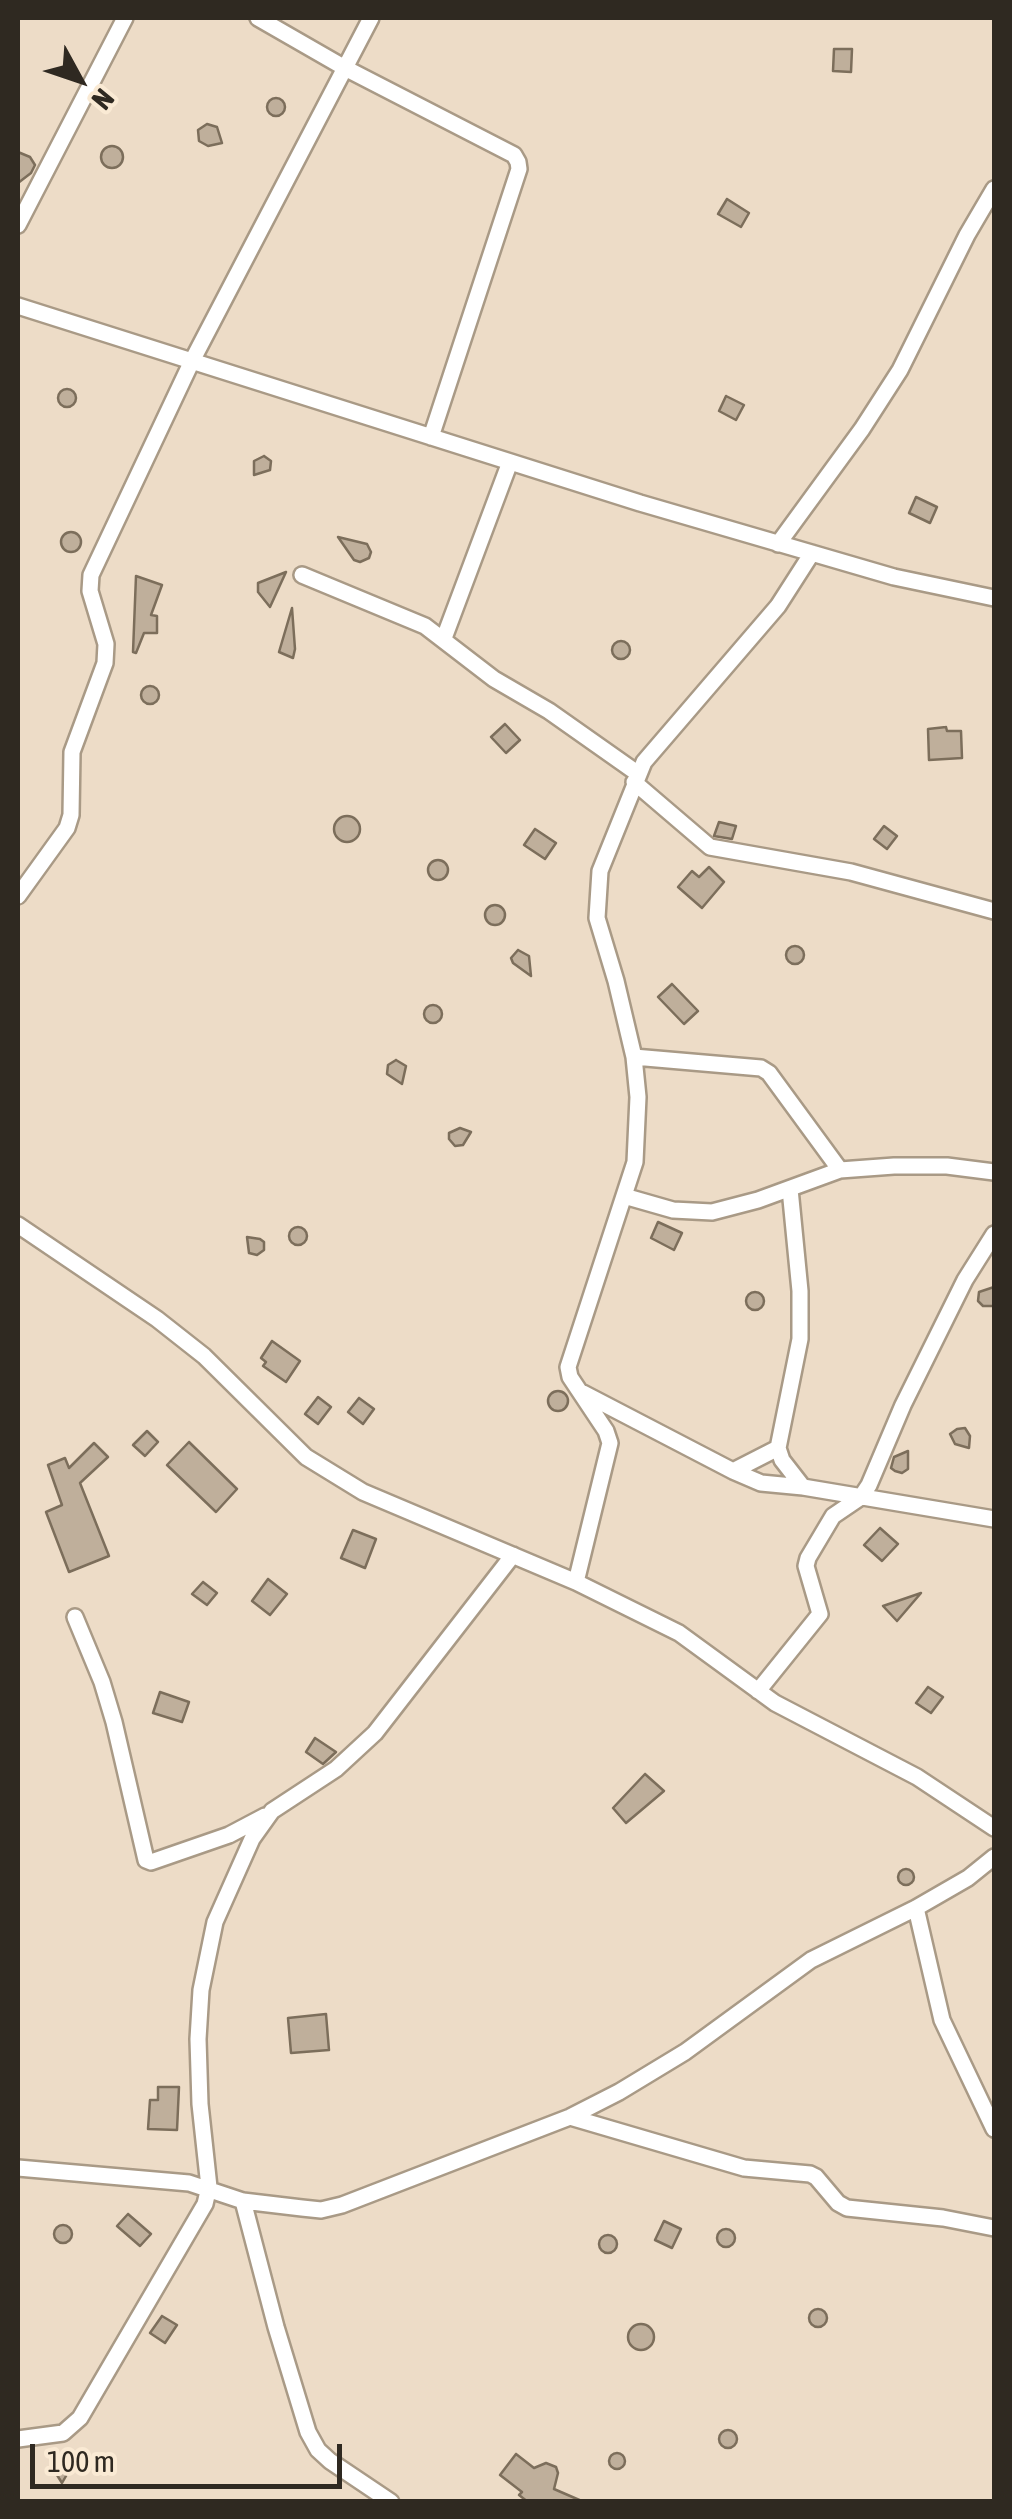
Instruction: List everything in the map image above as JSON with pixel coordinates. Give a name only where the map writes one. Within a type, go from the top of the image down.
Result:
[{"type":"street","points":[[18,225],[125,18]]},
{"type":"street","points":[[258,18],[345,68],[514,155],[518,162],[519,170],[431,437]]},
{"type":"street","points":[[18,896],[67,828],[71,815],[72,752],[104,663],[106,644],[90,591],[92,575],[192,361],[370,18]]},
{"type":"street","points":[[778,544],[900,370],[967,234],[994,190]]},
{"type":"street","points":[[18,306],[778,544],[894,578],[994,598]]},
{"type":"street","points":[[444,638],[510,462]]},
{"type":"street","points":[[576,1582],[610,1444],[606,1431],[570,1377],[568,1367],[635,1162],[638,1096],[634,1057],[597,918],[600,871],[636,778],[778,606],[812,553]]},
{"type":"street","points":[[302,574],[444,638],[494,679],[549,711],[636,778],[710,847],[851,872],[994,911]]},
{"type":"street","points":[[634,1057],[761,1068],[769,1073],[840,1170]]},
{"type":"street","points":[[624,1196],[673,1210],[712,1212],[840,1170],[947,1166],[994,1172]]},
{"type":"street","points":[[790,1189],[800,1290],[800,1339],[778,1448],[792,1476],[803,1487]]},
{"type":"street","points":[[18,1225],[157,1319],[204,1356],[306,1458],[363,1492],[576,1582],[679,1632],[807,1722],[918,1777],[994,1828]]},
{"type":"street","points":[[758,1691],[820,1614],[806,1566],[808,1558],[833,1516],[862,1497],[965,1280],[994,1234]]},
{"type":"street","points":[[579,1392],[761,1483],[994,1520]]},
{"type":"street","points":[[733,1471],[778,1448]]},
{"type":"street","points":[[75,1618],[102,1682],[146,1860],[151,1862],[229,1835],[336,1769],[375,1733],[513,1556]]},
{"type":"street","points":[[18,2439],[63,2433],[80,2418],[195,2225],[209,2188],[200,2104],[201,1990],[215,1922],[252,1839],[272,1812]]},
{"type":"street","points":[[18,2168],[209,2188],[244,2201],[321,2210],[342,2205],[570,2117],[686,2052],[811,1960],[916,1908],[968,1878],[994,1857]]},
{"type":"street","points":[[916,1908],[942,2020],[994,2129]]},
{"type":"street","points":[[570,2117],[744,2168],[810,2174],[847,2208],[994,2228]]},
{"type":"street","points":[[244,2201],[308,2432],[330,2461],[391,2502]]},
{"type":"building","points":[[834,49],[852,49],[851,72],[833,71]]},
{"type":"building","points":[[276,98],[285,107],[276,116],[267,107]]},
{"type":"building","points":[[207,124],[217,127],[222,143],[208,146],[199,141],[198,130]]},
{"type":"building","points":[[112,146],[123,157],[112,168],[101,157]]},
{"type":"building","points":[[18,152],[30,157],[35,165],[18,183]]},
{"type":"building","points":[[727,199],[749,213],[741,227],[718,214]]},
{"type":"building","points":[[67,389],[76,398],[67,407],[58,398]]},
{"type":"building","points":[[726,396],[744,405],[736,420],[719,411]]},
{"type":"building","points":[[264,456],[271,461],[270,470],[254,475],[254,461]]},
{"type":"building","points":[[916,497],[937,507],[930,523],[909,513]]},
{"type":"building","points":[[71,532],[81,542],[71,552],[61,542]]},
{"type":"building","points":[[338,537],[367,544],[369,558],[354,560]]},
{"type":"building","points":[[286,572],[270,607],[258,592],[258,583]]},
{"type":"building","points":[[136,576],[162,585],[151,615],[157,616],[157,633],[144,633],[136,653],[133,652]]},
{"type":"building","points":[[292,608],[295,649],[293,658],[279,652]]},
{"type":"building","points":[[621,641],[630,650],[621,659],[612,650]]},
{"type":"building","points":[[150,686],[157,688],[157,702],[150,704],[143,702],[141,695],[143,688]]},
{"type":"building","points":[[505,724],[520,740],[506,753],[491,737]]},
{"type":"building","points":[[946,727],[947,731],[961,731],[962,758],[929,760],[928,729]]},
{"type":"building","points":[[347,816],[356,820],[360,829],[356,838],[347,842],[338,838],[334,829],[338,820]]},
{"type":"building","points":[[719,822],[736,826],[732,839],[714,836]]},
{"type":"building","points":[[884,826],[897,836],[887,849],[874,839]]},
{"type":"building","points":[[535,829],[556,843],[545,859],[524,845]]},
{"type":"building","points":[[434,860],[442,860],[448,870],[442,880],[434,880],[428,874],[428,866]]},
{"type":"building","points":[[709,867],[724,882],[702,908],[678,887],[692,871],[699,877]]},
{"type":"building","points":[[495,905],[505,915],[495,925],[485,915]]},
{"type":"building","points":[[795,946],[804,955],[795,964],[786,955]]},
{"type":"building","points":[[518,950],[529,956],[531,976],[513,963],[511,958]]},
{"type":"building","points":[[672,984],[698,1011],[684,1024],[658,997]]},
{"type":"building","points":[[433,1005],[442,1014],[433,1023],[424,1014]]},
{"type":"building","points":[[396,1060],[406,1066],[402,1084],[387,1074],[388,1065]]},
{"type":"building","points":[[460,1128],[471,1132],[463,1145],[455,1146],[449,1133]]},
{"type":"building","points":[[658,1222],[682,1233],[674,1250],[651,1238]]},
{"type":"building","points":[[298,1227],[307,1236],[298,1245],[289,1236]]},
{"type":"building","points":[[247,1237],[264,1242],[264,1250],[257,1255],[249,1253]]},
{"type":"building","points":[[994,1287],[994,1306],[983,1306],[978,1301],[979,1292]]},
{"type":"building","points":[[755,1292],[764,1301],[755,1310],[746,1301]]},
{"type":"building","points":[[272,1341],[300,1361],[286,1382],[263,1366],[266,1362],[261,1358]]},
{"type":"building","points":[[558,1391],[568,1401],[558,1411],[548,1401]]},
{"type":"building","points":[[318,1397],[331,1407],[318,1424],[305,1414]]},
{"type":"building","points":[[359,1398],[374,1409],[363,1424],[348,1412]]},
{"type":"building","points":[[965,1428],[970,1436],[969,1448],[955,1444],[950,1434]]},
{"type":"building","points":[[147,1431],[158,1442],[145,1456],[133,1445]]},
{"type":"building","points":[[189,1442],[237,1489],[216,1512],[167,1465]]},
{"type":"building","points":[[94,1443],[108,1457],[80,1483],[109,1556],[69,1572],[46,1512],[62,1505],[48,1465],[65,1458],[69,1468]]},
{"type":"building","points":[[908,1451],[908,1469],[902,1473],[891,1468],[894,1457]]},
{"type":"building","points":[[880,1528],[898,1544],[882,1561],[864,1545]]},
{"type":"building","points":[[353,1530],[376,1539],[365,1568],[341,1558]]},
{"type":"building","points":[[268,1579],[287,1594],[270,1615],[252,1601]]},
{"type":"building","points":[[203,1582],[217,1593],[207,1605],[192,1594]]},
{"type":"building","points":[[921,1593],[897,1621],[883,1606]]},
{"type":"building","points":[[928,1687],[943,1697],[931,1713],[916,1703]]},
{"type":"building","points":[[160,1692],[189,1702],[182,1722],[153,1713]]},
{"type":"building","points":[[315,1738],[336,1752],[323,1764],[306,1752]]},
{"type":"building","points":[[645,1774],[664,1791],[626,1823],[613,1808]]},
{"type":"building","points":[[906,1869],[914,1877],[906,1885],[898,1877]]},
{"type":"building","points":[[326,2014],[329,2050],[291,2053],[288,2018]]},
{"type":"building","points":[[158,2087],[179,2087],[177,2130],[148,2129],[150,2100],[158,2100]]},
{"type":"building","points":[[128,2214],[151,2234],[140,2246],[117,2226]]},
{"type":"building","points":[[664,2221],[681,2229],[672,2248],[655,2240]]},
{"type":"building","points":[[63,2225],[72,2234],[63,2243],[54,2234]]},
{"type":"building","points":[[726,2229],[735,2238],[726,2247],[717,2238]]},
{"type":"building","points":[[608,2235],[617,2244],[608,2253],[599,2244]]},
{"type":"building","points":[[818,2309],[827,2318],[818,2327],[809,2318]]},
{"type":"building","points":[[162,2316],[177,2325],[165,2343],[150,2333]]},
{"type":"building","points":[[641,2324],[651,2327],[651,2347],[641,2350],[631,2347],[628,2337],[631,2327]]},
{"type":"building","points":[[728,2430],[737,2439],[728,2448],[719,2439]]},
{"type":"building","points":[[617,2453],[625,2461],[617,2469],[609,2461]]},
{"type":"building","points":[[516,2454],[534,2468],[546,2463],[556,2467],[554,2489],[584,2502],[528,2502],[519,2495],[522,2492],[500,2475]]},
{"type":"building","points":[[63,2457],[70,2469],[62,2483],[52,2467]]}]
